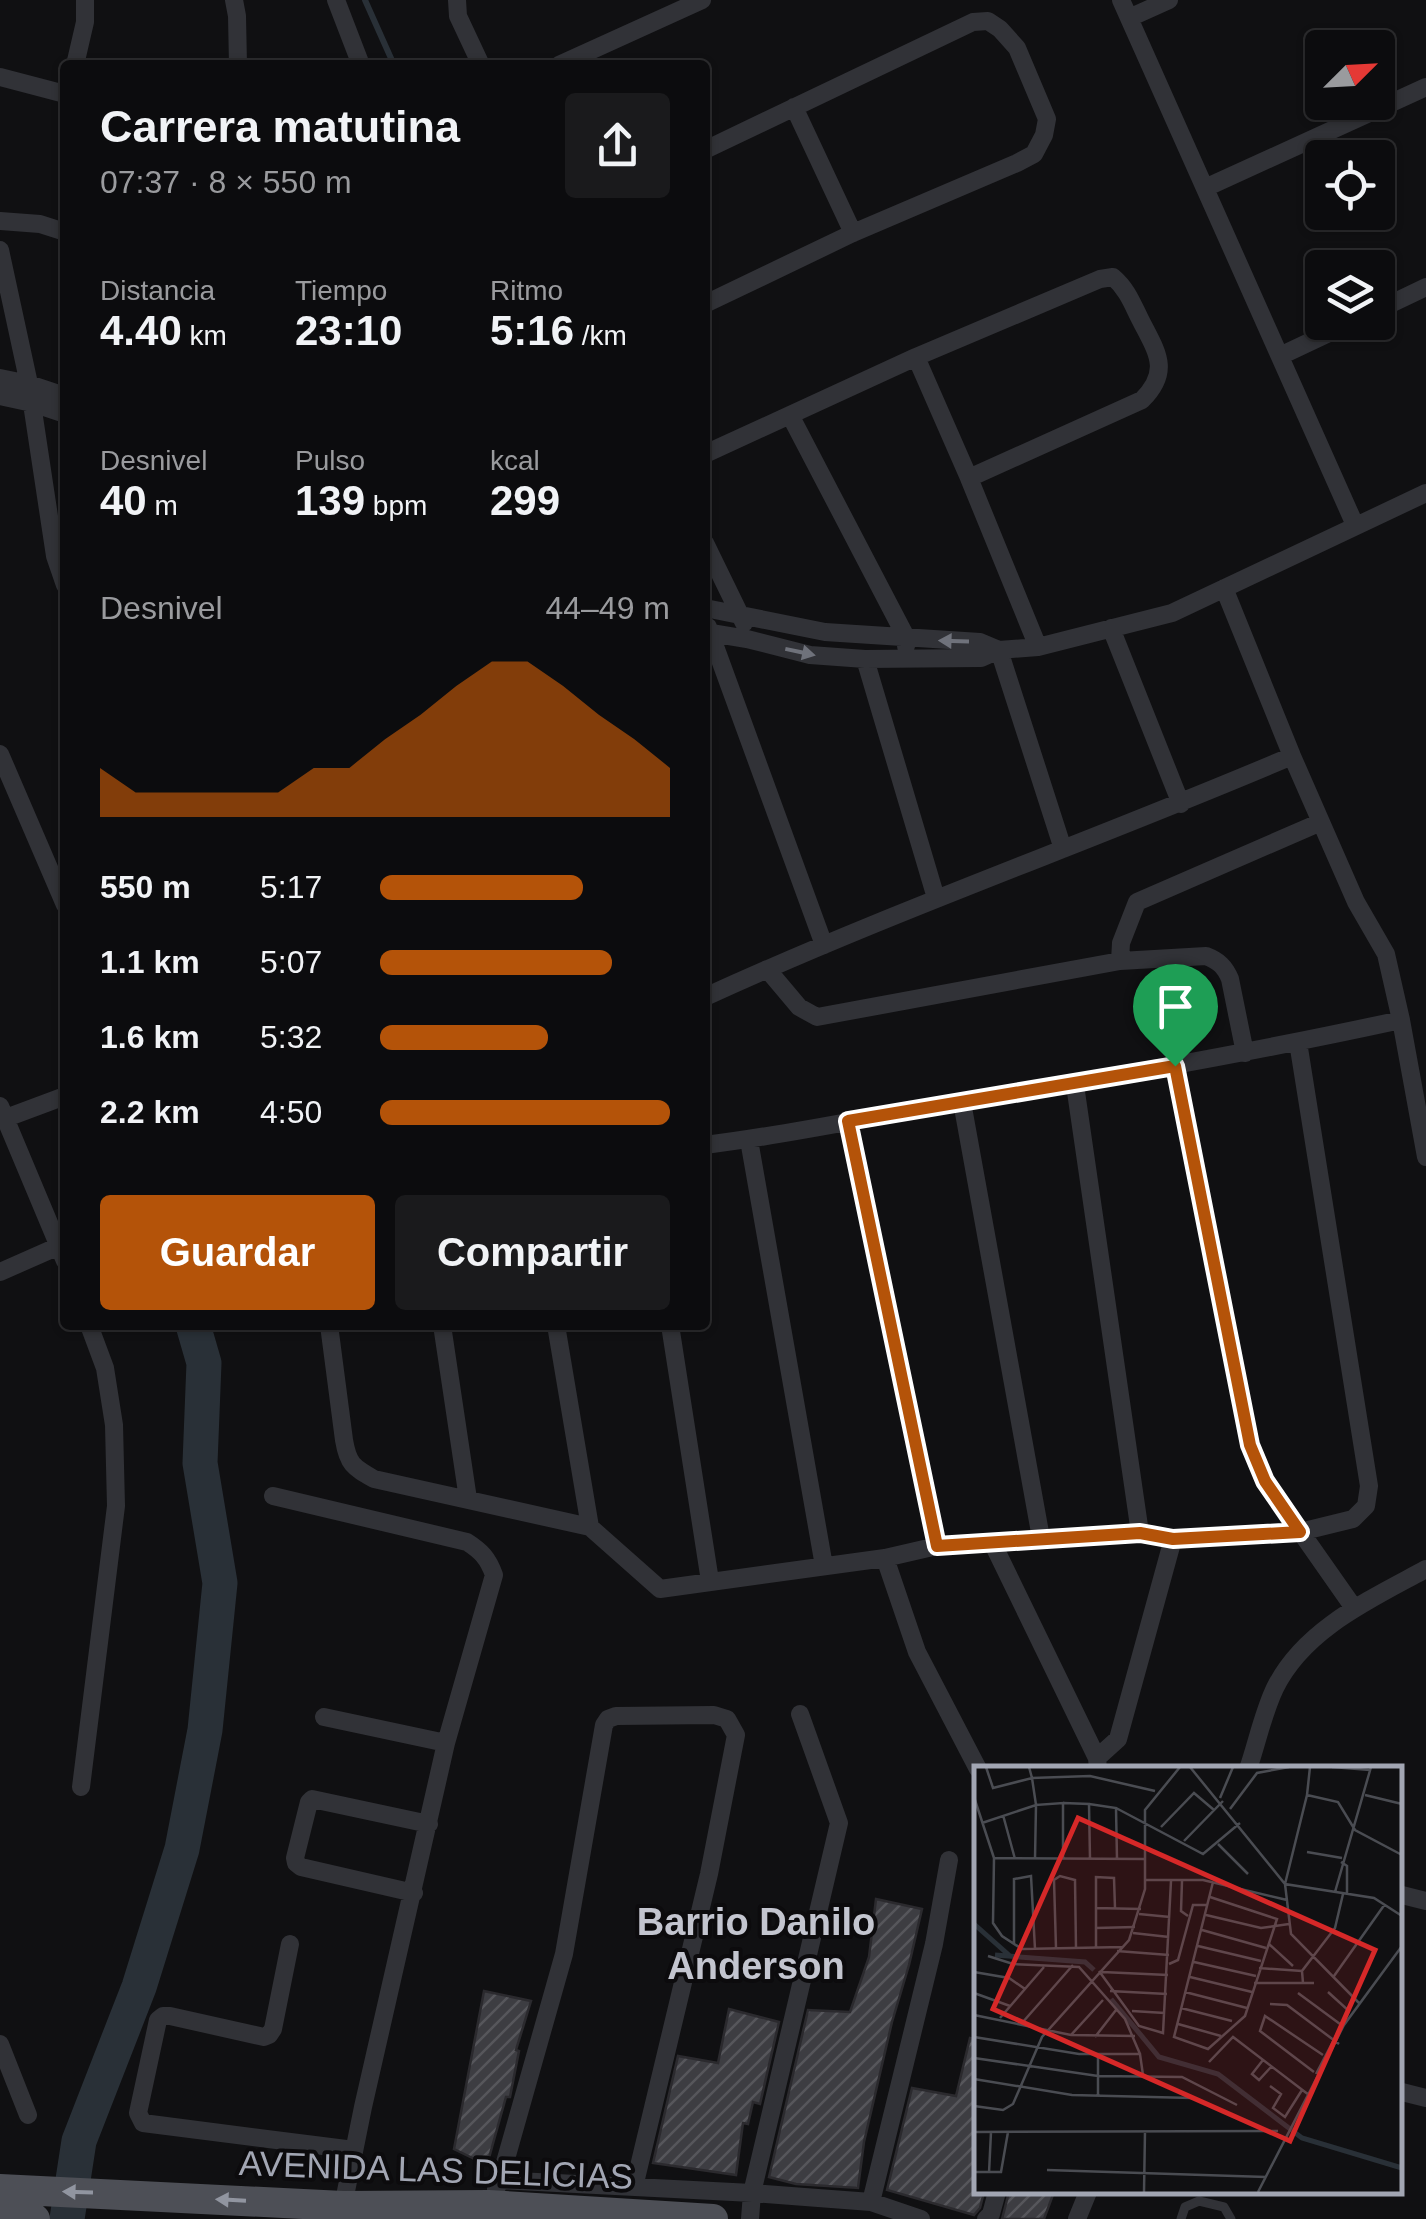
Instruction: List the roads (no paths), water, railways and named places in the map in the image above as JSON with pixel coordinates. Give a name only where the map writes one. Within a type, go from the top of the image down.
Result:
[{"type":"main road","name":"AVENIDA LAS DELICIAS","points":[[0,2189],[343,2206],[494,2193],[713,2219]]},
{"type":"main road","points":[[0,2218],[35,2219]]},
{"type":"street","points":[[76,60],[85,22],[85,0]]},
{"type":"street","points":[[234,0],[238,60]]},
{"type":"street","points":[[336,0],[359,60]]},
{"type":"street","points":[[457,0],[458,16],[479,60]]},
{"type":"street","points":[[569,60],[702,0]]},
{"type":"street","points":[[1169,0],[1125,9],[1355,525]]},
{"type":"street","points":[[710,148],[973,22],[988,21],[1000,28],[1017,48],[1047,120],[1034,154],[710,302]]},
{"type":"street","points":[[0,77],[60,93]]},
{"type":"street","points":[[1205,188],[1426,87]]},
{"type":"street","points":[[794,107],[853,234]]},
{"type":"street","points":[[0,221],[40,224],[60,230]]},
{"type":"street","points":[[0,250],[60,558]]},
{"type":"street","points":[[710,452],[916,357],[1100,279],[1113,277],[1124,286],[1157,351],[1160,366],[1154,388],[1142,400],[969,478]]},
{"type":"street","points":[[1395,302],[1426,287]]},
{"type":"street","points":[[1280,356],[1314,340]]},
{"type":"street","points":[[916,357],[1038,646]]},
{"type":"street","points":[[0,378],[60,411]]},
{"type":"street","points":[[0,396],[60,396]]},
{"type":"street","points":[[790,416],[907,639],[906,659]]},
{"type":"street","points":[[710,633],[810,654],[864,660],[980,658],[999,650],[1038,646],[1172,613],[1426,494]]},
{"type":"street","points":[[710,553],[742,616],[747,639]]},
{"type":"street","points":[[1224,588],[1356,902],[1386,954],[1426,1158]]},
{"type":"street","points":[[710,611],[824,632],[980,642],[999,650],[1062,849]]},
{"type":"street","points":[[1111,628],[1181,804]]},
{"type":"street","points":[[710,641],[824,945]]},
{"type":"street","points":[[864,660],[936,898]]},
{"type":"street","points":[[0,754],[6,783],[60,895]]},
{"type":"street","points":[[710,995],[936,898],[1181,804],[1292,756]]},
{"type":"street","points":[[1120,961],[1121,943],[1137,902],[1321,822]]},
{"type":"street","points":[[767,968],[799,1007],[816,1017],[1120,961],[1206,956],[1226,968],[1245,1053]]},
{"type":"street","points":[[710,1144],[1175,1066],[1401,1020]]},
{"type":"street","points":[[330,1330],[344,1440],[347,1456],[355,1468],[374,1479],[590,1527],[660,1590],[885,1558],[937,1546],[1140,1533],[1173,1539],[1300,1532],[1353,1519],[1366,1506],[1370,1486],[1298,1042]]},
{"type":"street","points":[[1175,1066],[1250,1445],[1265,1481],[1354,1608]]},
{"type":"street","points":[[1075,1084],[1140,1533]]},
{"type":"street","points":[[60,1097],[3,1112],[60,1248]]},
{"type":"street","points":[[962,1102],[1041,1538]]},
{"type":"street","points":[[848,1121],[937,1546]]},
{"type":"street","points":[[749,1140],[824,1566]]},
{"type":"street","points":[[0,1272],[60,1254]]},
{"type":"street","points":[[80,1787],[116,1506],[114,1425],[105,1368],[91,1330]]},
{"type":"street","points":[[443,1330],[468,1499]]},
{"type":"street","points":[[557,1330],[590,1527]]},
{"type":"street","points":[[671,1330],[710,1581]]},
{"type":"street","points":[[272,1496],[467,1542],[482,1552],[494,1574],[446,1743],[343,2206]]},
{"type":"street","points":[[993,1544],[1097,1763],[1118,1739],[1173,1539]]},
{"type":"street","points":[[885,1558],[917,1652],[976,1766]]},
{"type":"street","points":[[1249,1766],[1275,1688],[1298,1652],[1354,1608],[1426,1568]]},
{"type":"street","points":[[750,2219],[752,2193],[839,1823],[800,1714]]},
{"type":"street","points":[[634,2187],[709,1874],[736,1735],[727,1719],[714,1716],[616,1716],[604,1725],[564,1954],[494,2193],[634,2187],[752,2193],[871,2202],[921,2219]]},
{"type":"street","points":[[324,1717],[446,1743]]},
{"type":"street","points":[[414,1893],[301,1867],[295,1858],[312,1799],[428,1824]]},
{"type":"street","points":[[871,2202],[934,1944],[950,1860]]},
{"type":"street","points":[[1401,1895],[1426,1901]]},
{"type":"street","points":[[290,1944],[269,2035],[170,2016],[158,2020],[138,2113],[143,2123],[354,2150]]},
{"type":"street","points":[[0,2044],[28,2115]]},
{"type":"street","points":[[1401,2093],[1426,2098]]},
{"type":"street","points":[[986,2219],[992,2214],[997,2194]]},
{"type":"street","points":[[1077,2219],[1087,2194]]},
{"type":"lane","points":[[1181,2219],[1185,2207],[1198,2201],[1224,2207],[1231,2219]]},
{"type":"waterway","points":[[365,0],[392,60]]},
{"type":"waterway","points":[[67,2219],[79,2141],[139,1987],[182,1849],[205,1730],[220,1583],[200,1463],[204,1363],[194,1330]]},
{"type":"district","name":"Barrio Danilo Anderson","points":[[756,1944]]}]
